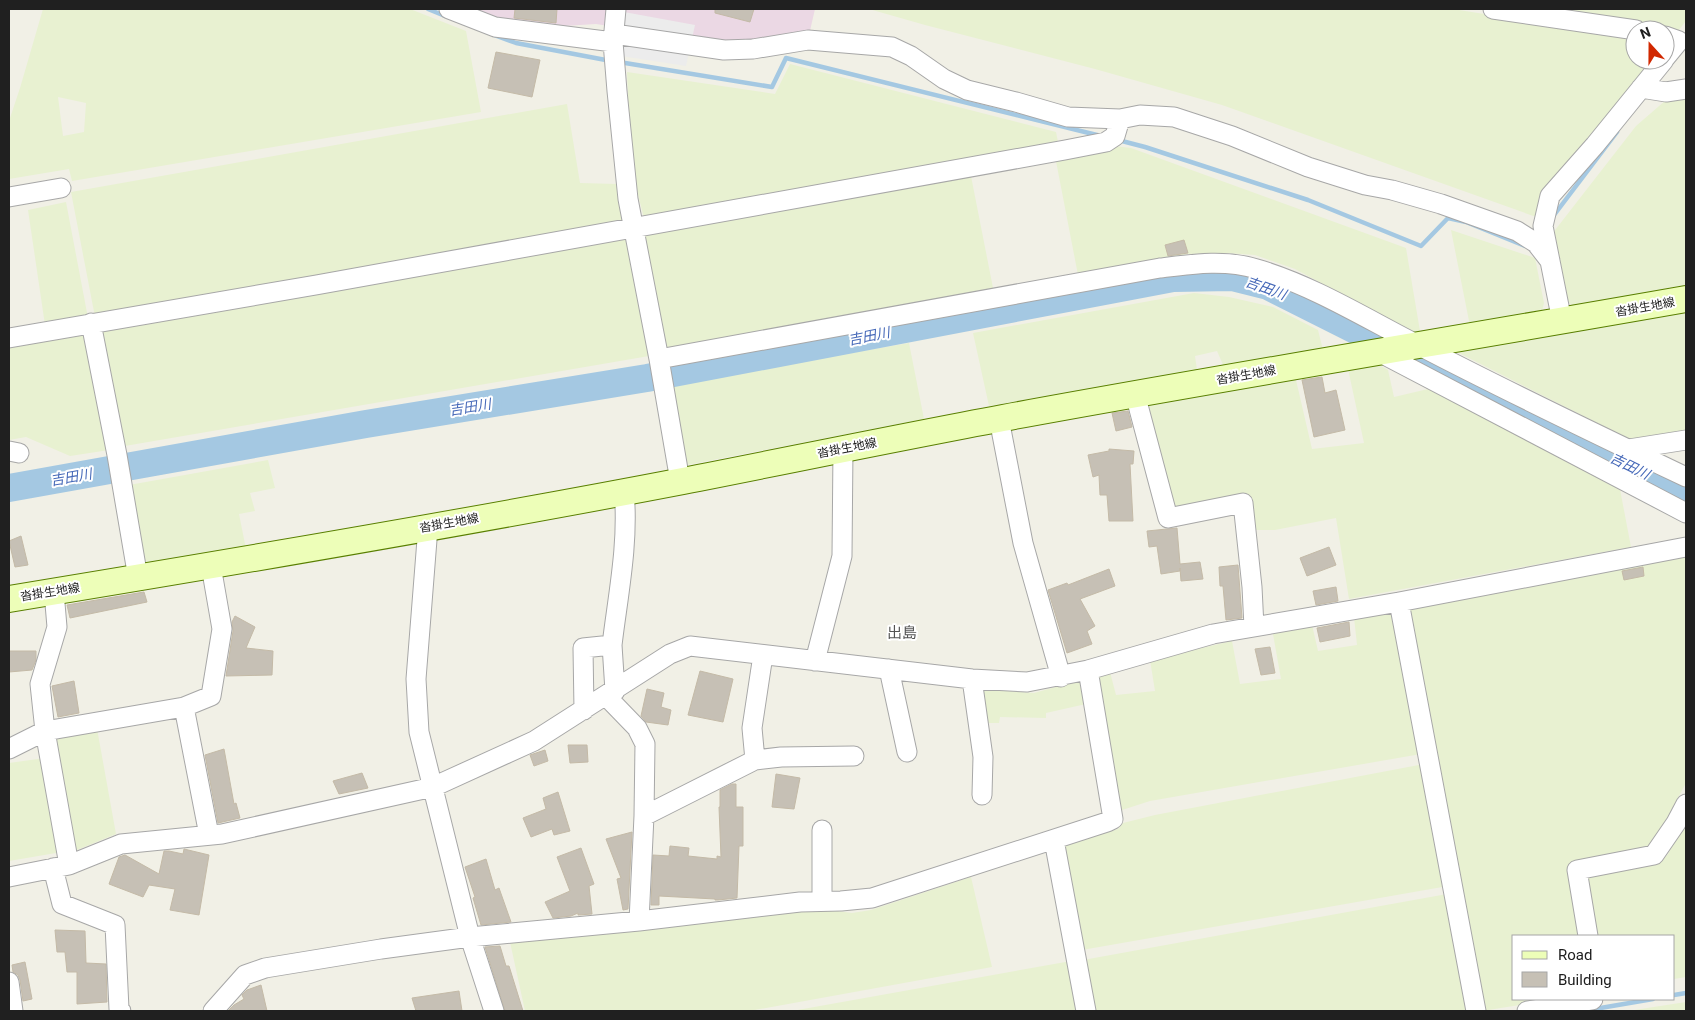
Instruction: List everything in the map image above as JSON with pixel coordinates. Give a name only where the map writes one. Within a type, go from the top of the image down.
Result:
[{"type":"main road","name":"沓掛生地線","points":[[9,599],[211,566],[680,481],[1000,418],[1686,299]]},
{"type":"street","points":[[449,9],[495,27],[724,50],[753,49],[808,40],[892,47],[912,56],[944,79],[967,90],[1068,117],[1120,119],[1140,115],[1174,117],[1232,136],[1308,167],[1365,185],[1392,190],[1441,204],[1517,231],[1536,244],[1550,261]]},
{"type":"street","points":[[616,9],[614,38],[616,91],[627,189],[680,481]]},
{"type":"street","points":[[1493,9],[1625,28]]},
{"type":"street","points":[[1562,321],[1543,226],[1550,196],[1655,70]]},
{"type":"street","points":[[1641,88],[1666,92],[1686,89]]},
{"type":"street","points":[[9,338],[355,278],[1106,142],[1115,136],[1120,119]]},
{"type":"street","points":[[9,197],[62,188]]},
{"type":"street","points":[[659,359],[1160,268],[1228,263],[1256,268],[1342,304],[1417,345],[1686,477]]},
{"type":"street","points":[[91,323],[117,455],[138,578]]},
{"type":"street","points":[[1378,351],[1686,512]]},
{"type":"street","points":[[1135,394],[1168,518],[1243,503],[1252,587],[1254,627]]},
{"type":"street","points":[[1000,418],[1023,543],[1061,677]]},
{"type":"street","points":[[1629,449],[1686,440]]},
{"type":"street","points":[[815,661],[842,556],[844,449]]},
{"type":"street","points":[[624,491],[626,507],[623,558],[612,645],[610,693],[637,728],[645,744],[639,921]]},
{"type":"street","points":[[428,527],[416,679],[418,732],[470,937],[494,1011]]},
{"type":"street","points":[[9,877],[61,866],[121,844],[222,834],[433,788],[534,741],[670,654],[690,646],[972,679],[1027,682],[1061,677],[1088,670],[1212,634],[1399,602],[1686,547]]},
{"type":"street","points":[[9,749],[45,731],[184,707],[211,696],[222,630],[211,566]]},
{"type":"street","points":[[54,592],[57,627],[40,684],[61,866],[62,904],[115,924],[119,1008],[121,1011]]},
{"type":"street","points":[[1399,602],[1476,1011]]},
{"type":"street","points":[[584,710],[583,648],[612,645]]},
{"type":"street","points":[[755,760],[752,728],[763,655]]},
{"type":"street","points":[[889,669],[907,752]]},
{"type":"street","points":[[213,1011],[245,975],[265,968],[470,937],[639,921],[800,902],[872,898],[1108,822],[1113,818],[1088,670]]},
{"type":"street","points":[[972,679],[983,757],[982,794]]},
{"type":"street","points":[[184,707],[209,835]]},
{"type":"street","points":[[644,816],[755,760],[781,757],[854,756]]},
{"type":"street","points":[[1588,935],[1577,870],[1654,855],[1676,824],[1686,804]]},
{"type":"street","points":[[822,830],[822,902]]},
{"type":"street","points":[[1054,840],[1086,1011]]},
{"type":"street","points":[[9,982],[12,1011]]},
{"type":"street","points":[[1527,1011],[1592,1000]]},
{"type":"shaded area","points":[[463,9],[815,9],[809,35],[732,45],[596,24],[564,26],[506,22]]},
{"type":"shaded area","points":[[624,12],[695,25],[686,66],[621,56]]},
{"type":"green space","points":[[43,9],[410,9],[466,31],[481,112],[72,181],[69,169],[9,179],[9,121]],"holes":[[[58,97],[86,103],[84,132],[63,136]]]},
{"type":"green space","points":[[869,9],[1453,9],[1625,36],[1625,70],[1646,70],[1539,218],[1222,105],[1095,69]]},
{"type":"green space","points":[[1534,9],[1686,9],[1686,21],[1678,31],[1675,31],[1675,20],[1625,20],[1625,23]]},
{"type":"green space","points":[[790,64],[1056,132],[1058,142],[644,218],[637,191],[630,144],[627,72],[775,94]]},
{"type":"green space","points":[[1686,97],[1686,287],[1575,307],[1565,300],[1552,234],[1636,126],[1666,100]]},
{"type":"green space","points":[[567,104],[580,183],[617,184],[623,223],[95,317],[71,192]]},
{"type":"green space","points":[[1106,145],[1131,148],[1406,248],[1421,337],[1295,269],[1255,255],[1227,253],[1188,254],[1078,275],[1055,156]]},
{"type":"green space","points":[[970,171],[994,293],[666,349],[644,230]]},
{"type":"green space","points":[[66,202],[88,318],[45,325],[28,210]]},
{"type":"green space","points":[[1451,230],[1535,258],[1544,303],[1541,315],[1470,326]]},
{"type":"green space","points":[[626,235],[649,356],[119,447],[97,328]]},
{"type":"green space","points":[[1194,293],[1229,297],[1273,307],[1318,330],[1323,350],[1224,367],[1217,351],[1195,356],[1197,370],[989,406],[973,333]]},
{"type":"green space","points":[[1686,310],[1686,431],[1631,440],[1455,351]]},
{"type":"green space","points":[[86,329],[109,450],[70,456],[26,437],[9,440],[9,343]]},
{"type":"green space","points":[[909,343],[924,419],[687,465],[670,384]]},
{"type":"green space","points":[[1378,364],[1388,370],[1394,397],[1428,389],[1619,484],[1631,547],[1349,599],[1336,518],[1275,530],[1253,530],[1248,498],[1172,512],[1144,405],[1296,380],[1312,449],[1364,443],[1348,369]]},
{"type":"green space","points":[[268,460],[275,488],[250,493],[255,511],[239,514],[246,549],[143,566],[129,485]]},
{"type":"green space","points":[[1686,556],[1686,783],[1651,847],[1570,863],[1582,935],[1512,935],[1512,1000],[1552,1000],[1482,1011],[1407,606]]},
{"type":"green space","points":[[1393,612],[1421,754],[1150,801],[1119,811],[1093,676],[1110,672],[1116,695],[1155,691],[1150,660],[1232,641],[1240,684],[1281,679],[1273,634],[1312,625],[1318,651],[1357,645],[1354,617]]},
{"type":"green space","points":[[1081,680],[1086,704],[1046,713],[1046,718],[1000,717],[999,723],[985,723],[978,689],[1034,693]]},
{"type":"green space","points":[[96,723],[116,834],[72,852],[51,731]]},
{"type":"green space","points":[[45,758],[62,852],[9,861],[9,763]]},
{"type":"green space","points":[[1424,764],[1448,886],[1082,950],[1061,845],[1118,829],[1123,823],[1155,815]]},
{"type":"green space","points":[[1686,820],[1686,977],[1675,979],[1675,935],[1596,935],[1585,875],[1660,862],[1668,854]]},
{"type":"green space","points":[[971,877],[992,967],[749,1011],[525,1011],[510,942],[816,908],[852,913],[871,910]]},
{"type":"green space","points":[[1447,894],[1468,1011],[1092,1011],[1083,960]]},
{"type":"green space","points":[[1071,961],[1080,1011],[792,1011]]},
{"type":"green space","points":[[1686,1002],[1686,1011],[1628,1011]]},
{"type":"building","points":[[515,9],[557,9],[556,23],[514,18]]},
{"type":"building","points":[[715,9],[754,9],[750,22],[715,13]]},
{"type":"building","points":[[496,52],[540,60],[532,97],[488,88]]},
{"type":"building","points":[[1184,240],[1188,253],[1168,256],[1165,245]]},
{"type":"building","points":[[1322,377],[1325,393],[1336,390],[1345,430],[1314,437],[1302,380]]},
{"type":"building","points":[[1128,411],[1132,427],[1116,431],[1112,413]]},
{"type":"building","points":[[1109,449],[1134,451],[1133,464],[1130,464],[1133,521],[1109,521],[1107,495],[1100,495],[1099,475],[1093,477],[1088,455],[1109,451]]},
{"type":"building","points":[[1177,528],[1180,564],[1200,562],[1203,579],[1181,581],[1180,568],[1180,571],[1161,574],[1157,546],[1149,547],[1147,531]]},
{"type":"building","points":[[21,536],[28,565],[15,567],[9,541]]},
{"type":"building","points":[[1329,547],[1336,565],[1307,576],[1300,558]]},
{"type":"building","points":[[1238,565],[1242,618],[1226,620],[1219,567]]},
{"type":"building","points":[[1643,567],[1644,576],[1624,580],[1622,571]]},
{"type":"building","points":[[1109,569],[1115,586],[1080,599],[1095,626],[1087,631],[1092,644],[1067,653],[1048,590],[1067,583],[1068,585]]},
{"type":"building","points":[[1336,587],[1338,601],[1316,605],[1313,591]]},
{"type":"building","points":[[144,592],[147,602],[70,618],[67,605]]},
{"type":"building","points":[[235,616],[255,627],[246,648],[273,651],[272,675],[226,676],[233,631],[232,622]]},
{"type":"building","points":[[1349,622],[1350,636],[1320,642],[1317,628]]},
{"type":"building","points":[[1270,647],[1275,673],[1261,675],[1255,649]]},
{"type":"building","points":[[9,651],[36,651],[36,660],[32,670],[9,672]]},
{"type":"building","points":[[700,671],[733,679],[723,722],[688,715]]},
{"type":"building","points":[[74,681],[79,713],[58,717],[52,686]]},
{"type":"building","points":[[647,689],[664,693],[661,707],[671,710],[668,725],[646,722],[641,716]]},
{"type":"building","points":[[568,745],[587,745],[588,762],[570,763]]},
{"type":"building","points":[[224,749],[234,804],[236,803],[240,818],[218,823],[205,755]]},
{"type":"building","points":[[545,750],[548,761],[534,766],[530,755]]},
{"type":"building","points":[[362,773],[368,788],[339,794],[333,781]]},
{"type":"building","points":[[776,774],[800,778],[794,809],[772,807]]},
{"type":"building","points":[[736,784],[736,807],[743,807],[743,846],[739,846],[737,898],[715,900],[659,896],[659,905],[651,905],[653,855],[669,856],[670,846],[689,848],[688,856],[717,859],[717,856],[721,857],[720,790]]},
{"type":"building","points":[[558,792],[570,831],[554,835],[552,829],[531,837],[523,818],[546,809],[543,798]]},
{"type":"building","points":[[632,832],[628,909],[623,910],[617,879],[621,878],[606,839]]},
{"type":"building","points":[[581,848],[594,884],[589,886],[592,914],[578,915],[578,913],[571,916],[553,918],[545,902],[570,891],[557,857]]},
{"type":"building","points":[[184,849],[209,855],[199,915],[170,910],[175,889],[149,885],[143,897],[109,884],[119,857],[125,855],[159,874],[164,851],[183,854]]},
{"type":"building","points":[[486,859],[495,890],[499,888],[511,922],[481,925],[473,898],[475,897],[465,867]]},
{"type":"building","points":[[55,930],[85,931],[86,963],[106,964],[107,1002],[77,1004],[77,972],[67,972],[65,952],[57,952]]},
{"type":"building","points":[[500,946],[506,966],[509,966],[523,1011],[505,1011],[485,947]]},
{"type":"building","points":[[25,962],[32,999],[23,1001],[20,980],[18,975],[13,972],[12,965]]},
{"type":"building","points":[[261,985],[267,1011],[228,1011],[244,999],[242,995],[247,990]]},
{"type":"building","points":[[459,991],[462,1011],[416,1011],[412,998]]},
{"type":"waterway","points":[[428,9],[445,16]]},
{"type":"waterway","points":[[494,35],[516,43],[611,61]]},
{"type":"waterway","points":[[619,62],[772,87],[786,58],[1101,136]]},
{"type":"waterway","points":[[1551,219],[1617,132]]},
{"type":"waterway","points":[[1118,140],[1308,200],[1421,246],[1448,218],[1466,222],[1526,245]]},
{"type":"waterway","name":"吉田川","points":[[9,488],[366,424],[647,378],[1173,278],[1232,277],[1268,286],[1686,494]]},
{"type":"waterway","points":[[1675,995],[1686,993]]},
{"type":"waterway","points":[[1583,1011],[1647,1000]]},
{"type":"district","name":"出島","points":[[902,633]]}]
